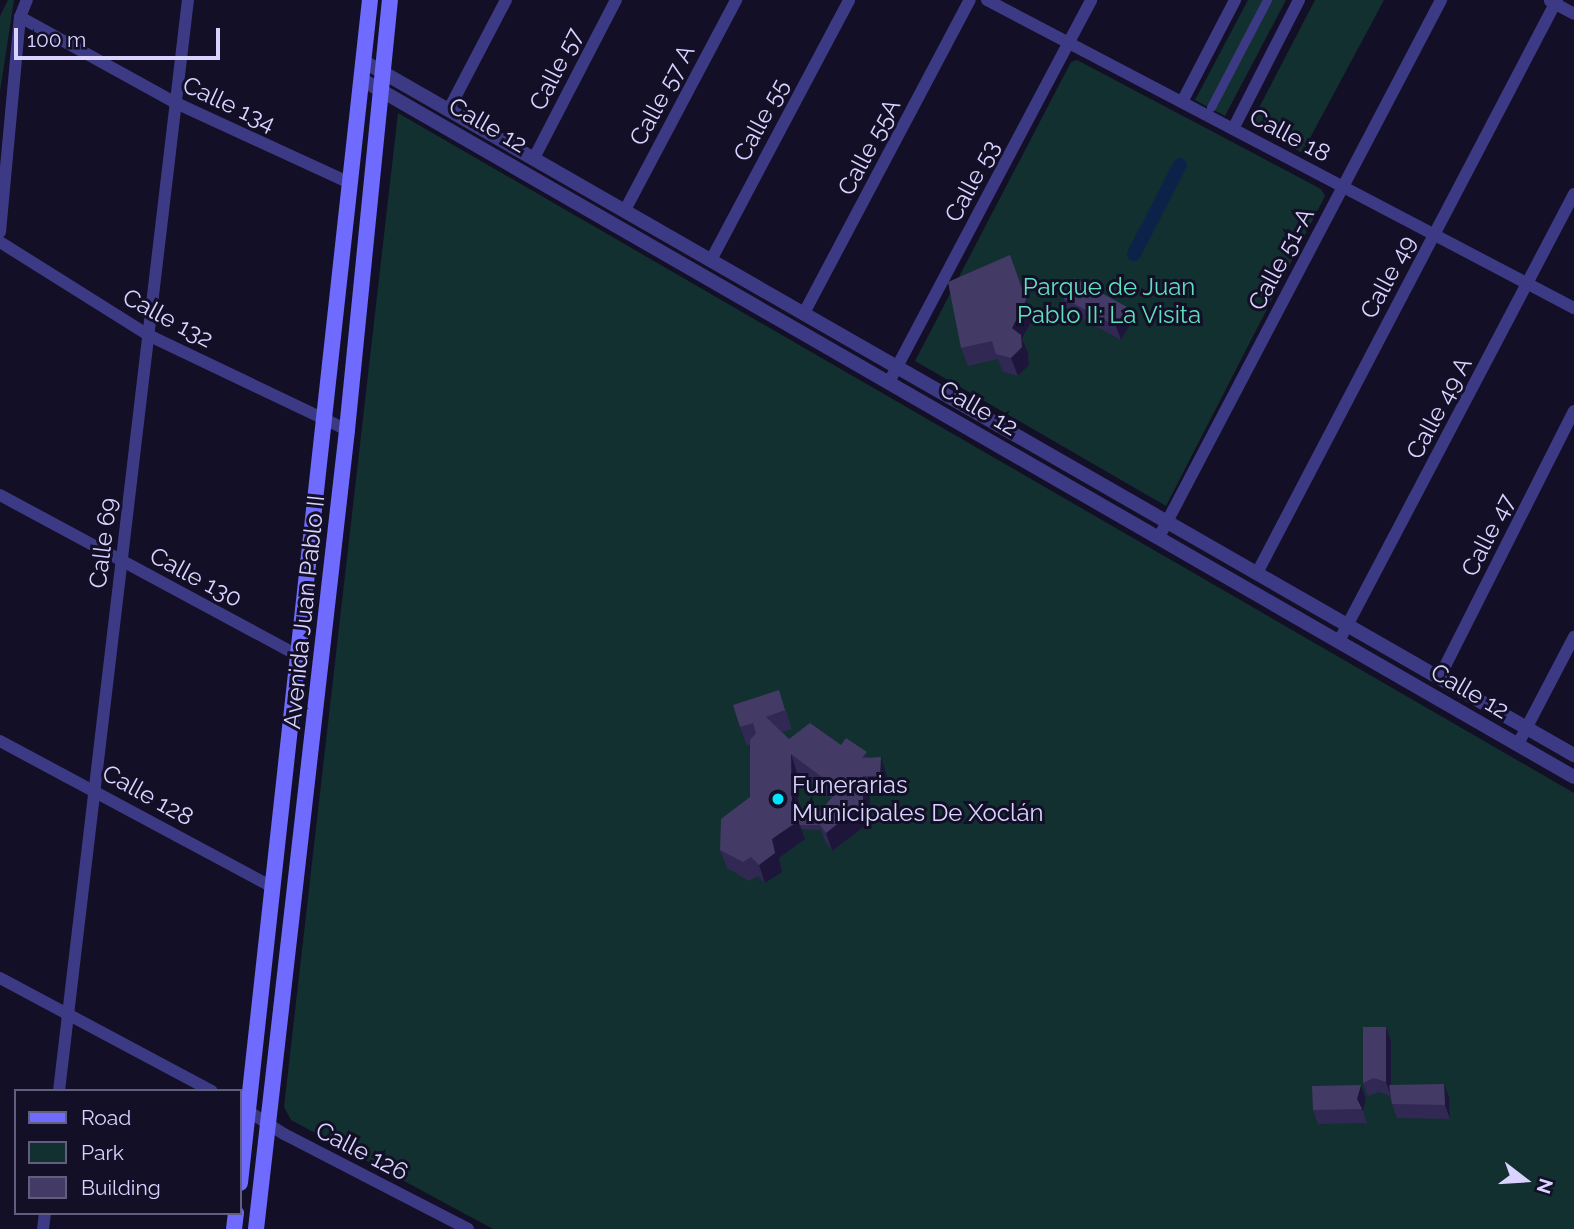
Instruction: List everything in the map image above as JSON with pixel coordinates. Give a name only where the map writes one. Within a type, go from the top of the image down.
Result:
[{"type":"main road","name":"Avenida Juan Pablo II","points":[[242,1146],[244,1109],[274,888],[370,0]]},
{"type":"main road","name":"Avenida Juan Pablo II","points":[[256,1229],[347,430],[390,8]]},
{"type":"street","points":[[0,232],[20,16],[27,0]]},
{"type":"street","name":"Calle 69","points":[[59,1089],[188,0]]},
{"type":"street","points":[[390,8],[397,0]]},
{"type":"street","points":[[449,109],[506,0]]},
{"type":"street","name":"Calle 57","points":[[534,158],[616,0]]},
{"type":"street","name":"Calle 57 A","points":[[625,210],[736,0]]},
{"type":"street","name":"Calle 55","points":[[711,260],[849,0]]},
{"type":"street","name":"Calle 55A","points":[[804,313],[970,0]]},
{"type":"street","name":"Calle 18","points":[[987,0],[1574,308]]},
{"type":"street","name":"Calle 53","points":[[889,382],[1091,0]]},
{"type":"street","points":[[1182,102],[1236,0]]},
{"type":"street","points":[[1211,107],[1267,0]]},
{"type":"street","points":[[1233,129],[1299,0]]},
{"type":"street","name":"Calle 51-A","points":[[1159,537],[1441,0]]},
{"type":"street","points":[[1553,1],[1574,14]]},
{"type":"street","name":"Calle 49","points":[[1257,573],[1553,1]]},
{"type":"street","name":"Calle 134","points":[[20,16],[176,103],[350,183]]},
{"type":"street","name":"Calle 12","points":[[363,61],[1574,755]]},
{"type":"street","name":"Calle 12","points":[[361,79],[1574,777]]},
{"type":"street","name":"Calle 49 A","points":[[1339,641],[1574,194]]},
{"type":"street","name":"Calle 132","points":[[0,242],[148,335],[325,417],[347,430]]},
{"type":"street","points":[[675,259],[682,243]]},
{"type":"street","name":"Calle 47","points":[[1439,678],[1574,411]]},
{"type":"street","name":"Calle 130","points":[[0,495],[299,656]]},
{"type":"street","points":[[1518,744],[1574,637]]},
{"type":"street","name":"Calle 128","points":[[0,741],[274,888]]},
{"type":"street","points":[[0,978],[208,1089]]},
{"type":"street","name":"Calle 126","points":[[244,1109],[444,1223],[468,1229]]},
{"type":"green space","points":[[8,0],[14,0],[0,92],[0,16]]},
{"type":"green space","points":[[1248,0],[1286,0],[1225,116],[1195,100]]},
{"type":"green space","points":[[1315,0],[1384,0],[1302,153],[1251,123]]},
{"type":"green space","name":"Parque de Juan Pablo II: La Visita","points":[[1077,60],[1321,189],[1325,196],[1166,506],[915,361],[1071,62]]},
{"type":"green space","points":[[398,113],[1574,793],[1574,1229],[493,1229],[291,1120],[284,1107]]},
{"type":"building","points":[[1010,255],[1026,300],[1012,328],[1021,335],[1022,347],[1011,358],[996,354],[992,341],[961,348],[948,282]]},
{"type":"building","points":[[1074,278],[1127,307],[1116,326],[1063,298]]},
{"type":"building","name":"Funerarias Municipales De Xoclán","points":[[779,690],[785,710],[766,717],[789,739],[810,723],[841,745],[846,738],[867,752],[862,758],[881,757],[880,776],[863,776],[863,804],[826,833],[818,822],[819,812],[839,790],[791,754],[792,804],[798,821],[772,839],[775,853],[759,865],[751,857],[743,862],[720,850],[721,819],[750,797],[750,740],[756,733],[753,723],[740,727],[733,705]]},
{"type":"building","points":[[819,816],[819,825],[800,825],[797,818]]},
{"type":"building","points":[[1363,1027],[1386,1027],[1386,1082],[1374,1078],[1363,1083]]},
{"type":"building","points":[[1444,1084],[1445,1105],[1392,1104],[1389,1085]]},
{"type":"building","points":[[1361,1085],[1357,1099],[1362,1109],[1313,1110],[1312,1086]]},
{"type":"waterway","points":[[1134,254],[1180,165]]},
{"type":"place","name":"Funerarias Municipales De Xoclán","points":[[778,799]]}]
